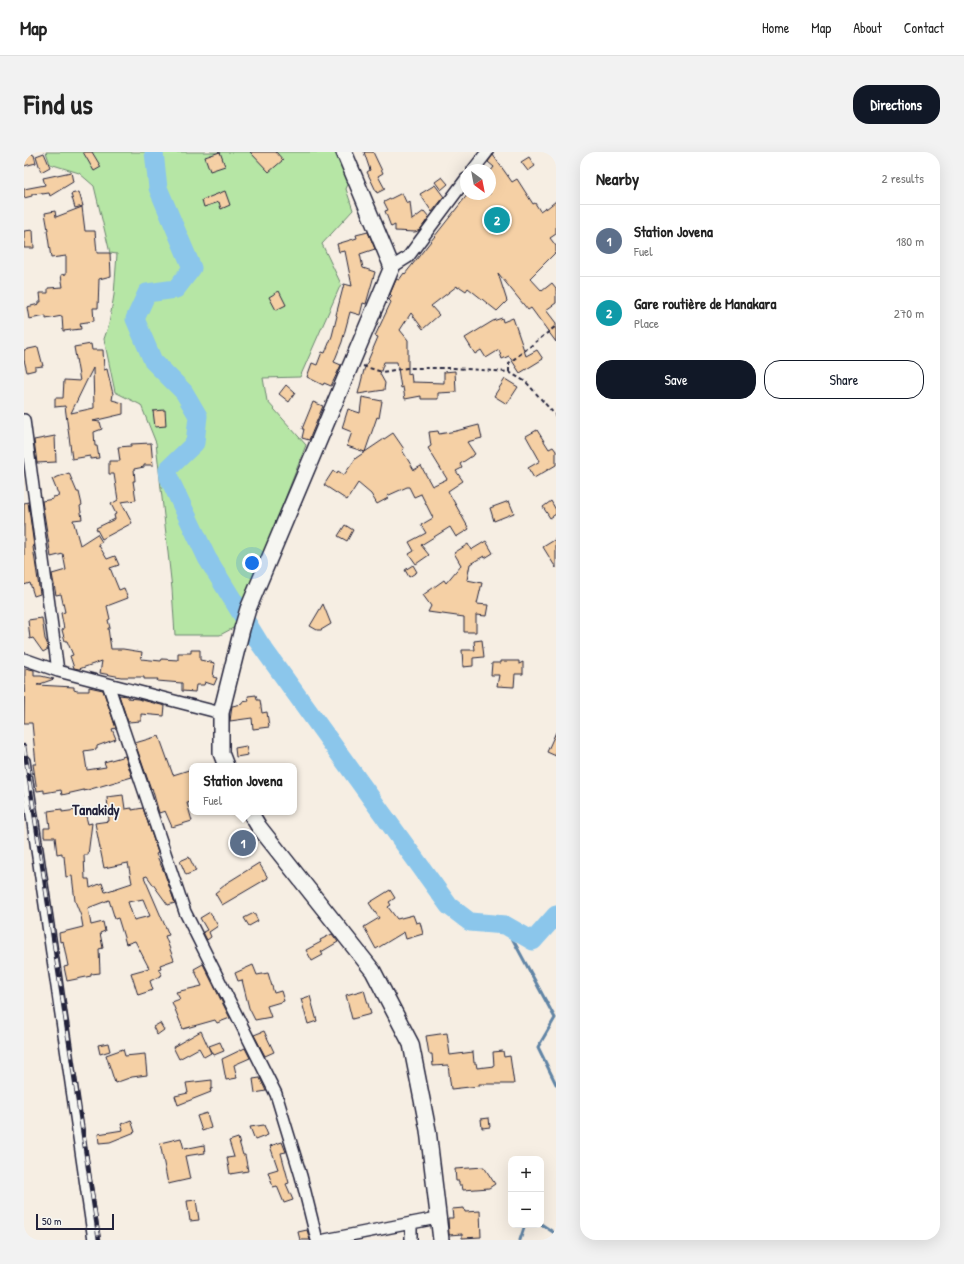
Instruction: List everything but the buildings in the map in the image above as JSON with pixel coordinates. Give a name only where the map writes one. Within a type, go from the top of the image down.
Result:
[{"type":"main road","points":[[225,763],[221,753],[221,713],[248,609],[392,267],[344,152]]},
{"type":"main road","points":[[252,815],[373,971],[411,1044],[428,1130],[440,1240]]},
{"type":"street","points":[[477,164],[486,152]]},
{"type":"street","points":[[392,267],[408,257],[460,187]]},
{"type":"street","points":[[24,420],[58,671]]},
{"type":"street","points":[[24,659],[58,671],[221,713]]},
{"type":"street","points":[[108,684],[185,912],[276,1094],[301,1176],[317,1240]]},
{"type":"street","points":[[24,761],[94,1240]]},
{"type":"street","points":[[325,1240],[437,1218]]},
{"type":"street","points":[[411,1223],[412,1240]]},
{"type":"path","points":[[509,372],[509,363],[556,326]]},
{"type":"path","points":[[351,363],[382,372],[407,368],[454,368],[509,372],[526,382],[556,416]]},
{"type":"green space","points":[[46,152],[340,152],[351,177],[346,189],[353,210],[322,244],[341,284],[300,377],[263,378],[267,401],[306,445],[235,627],[220,635],[175,635],[172,589],[156,443],[141,405],[115,392],[104,339],[109,324],[114,295],[117,254],[110,253],[94,186],[79,173],[50,164]]},
{"type":"waterway","points":[[154,152],[158,188],[192,268],[176,289],[147,293],[135,319],[153,361],[184,392],[198,416],[195,443],[168,469],[169,478],[207,558],[260,644],[449,906],[470,922],[505,925],[533,941],[556,915]]},
{"type":"waterway","points":[[505,925],[555,1018],[538,1047],[556,1084]]},
{"type":"waterway","points":[[544,1226],[556,1234]]},
{"type":"waterway","points":[[520,1240],[524,1228]]},
{"type":"railway","points":[[24,746],[99,1240]]},
{"type":"place","name":"Gare routière de Manakara","points":[[497,220]]},
{"type":"place","name":"Station Jovena","points":[[243,843]]},
{"type":"district","name":"Tanakidy","points":[[96,809]]}]
